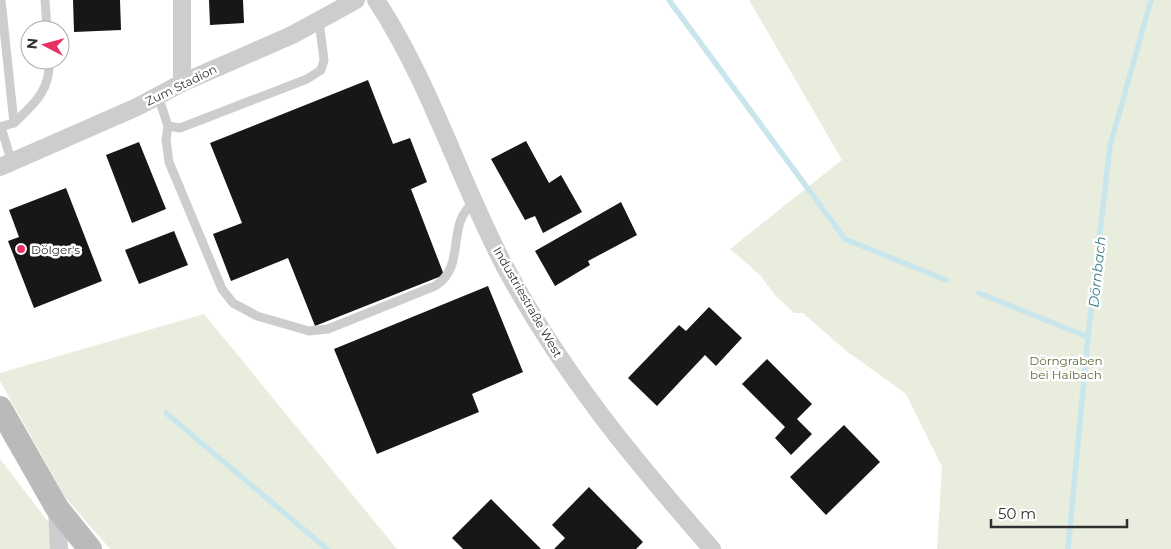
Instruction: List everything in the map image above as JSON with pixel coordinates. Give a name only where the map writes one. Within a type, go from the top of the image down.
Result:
[{"type":"main road","points":[[0,408],[57,508],[90,549]]},
{"type":"street","points":[[182,0],[182,83]]},
{"type":"street","name":"Zum Stadion","points":[[3,164],[137,107],[182,83],[318,21],[356,0]]},
{"type":"street","name":"Industriestraße West","points":[[376,0],[408,56],[504,265],[569,374],[643,470],[712,549]]},
{"type":"street","points":[[57,508],[59,549]]},
{"type":"lane","points":[[1,0],[14,123]]},
{"type":"lane","points":[[45,0],[46,20]]},
{"type":"lane","points":[[168,126],[180,128],[192,125],[307,79],[321,70],[324,60],[318,21]]},
{"type":"lane","points":[[3,164],[1,127],[14,123],[41,96],[48,70]]},
{"type":"lane","points":[[158,96],[168,126],[166,140],[169,162],[222,289],[233,303],[257,316],[309,331],[328,329],[435,286],[446,279],[452,267],[461,218],[466,208],[475,202]]},
{"type":"green space","name":"Dörngraben bei Haibach","points":[[749,0],[1171,0],[1171,549],[937,549],[942,467],[906,394],[845,350],[803,313],[794,313],[775,295],[760,275],[730,249],[842,160]]},
{"type":"green space","points":[[204,314],[397,549],[110,549],[65,497],[0,381],[0,373]]},
{"type":"green space","points":[[0,459],[69,549],[0,549]]},
{"type":"building","points":[[73,0],[120,0],[121,30],[74,32]]},
{"type":"building","points":[[209,0],[243,0],[244,23],[210,25]]},
{"type":"building","points":[[368,80],[393,144],[410,138],[427,182],[411,189],[444,275],[315,326],[288,258],[231,281],[213,234],[242,223],[210,143]]},
{"type":"building","points":[[526,141],[549,183],[561,175],[582,212],[543,233],[535,216],[525,220],[491,159]]},
{"type":"building","points":[[139,142],[166,209],[132,223],[106,155]]},
{"type":"building","points":[[66,188],[102,281],[34,308],[8,241],[19,237],[9,210]]},
{"type":"building","points":[[621,202],[637,235],[588,261],[590,265],[555,286],[535,251]]},
{"type":"building","points":[[174,231],[188,265],[139,284],[125,250]]},
{"type":"building","points":[[488,286],[523,372],[472,394],[479,412],[377,454],[334,349]]},
{"type":"building","points":[[709,307],[742,338],[716,366],[705,355],[657,406],[628,378],[679,325],[686,331]]},
{"type":"building","points":[[767,359],[812,404],[797,419],[812,434],[791,455],[775,438],[785,427],[742,384]]},
{"type":"building","points":[[844,425],[880,462],[826,515],[790,477]]},
{"type":"building","points":[[589,487],[643,542],[636,549],[554,549],[565,538],[552,525]]},
{"type":"building","points":[[491,499],[541,549],[463,549],[452,538]]},
{"type":"waterway","points":[[669,0],[845,239],[946,280]]},
{"type":"waterway","name":"Dörnbach","points":[[1068,549],[1088,337],[1110,146],[1151,0]]},
{"type":"waterway","points":[[979,293],[1088,337]]},
{"type":"waterway","points":[[166,413],[327,549]]},
{"type":"place","name":"Dölger's","points":[[21,249]]}]
